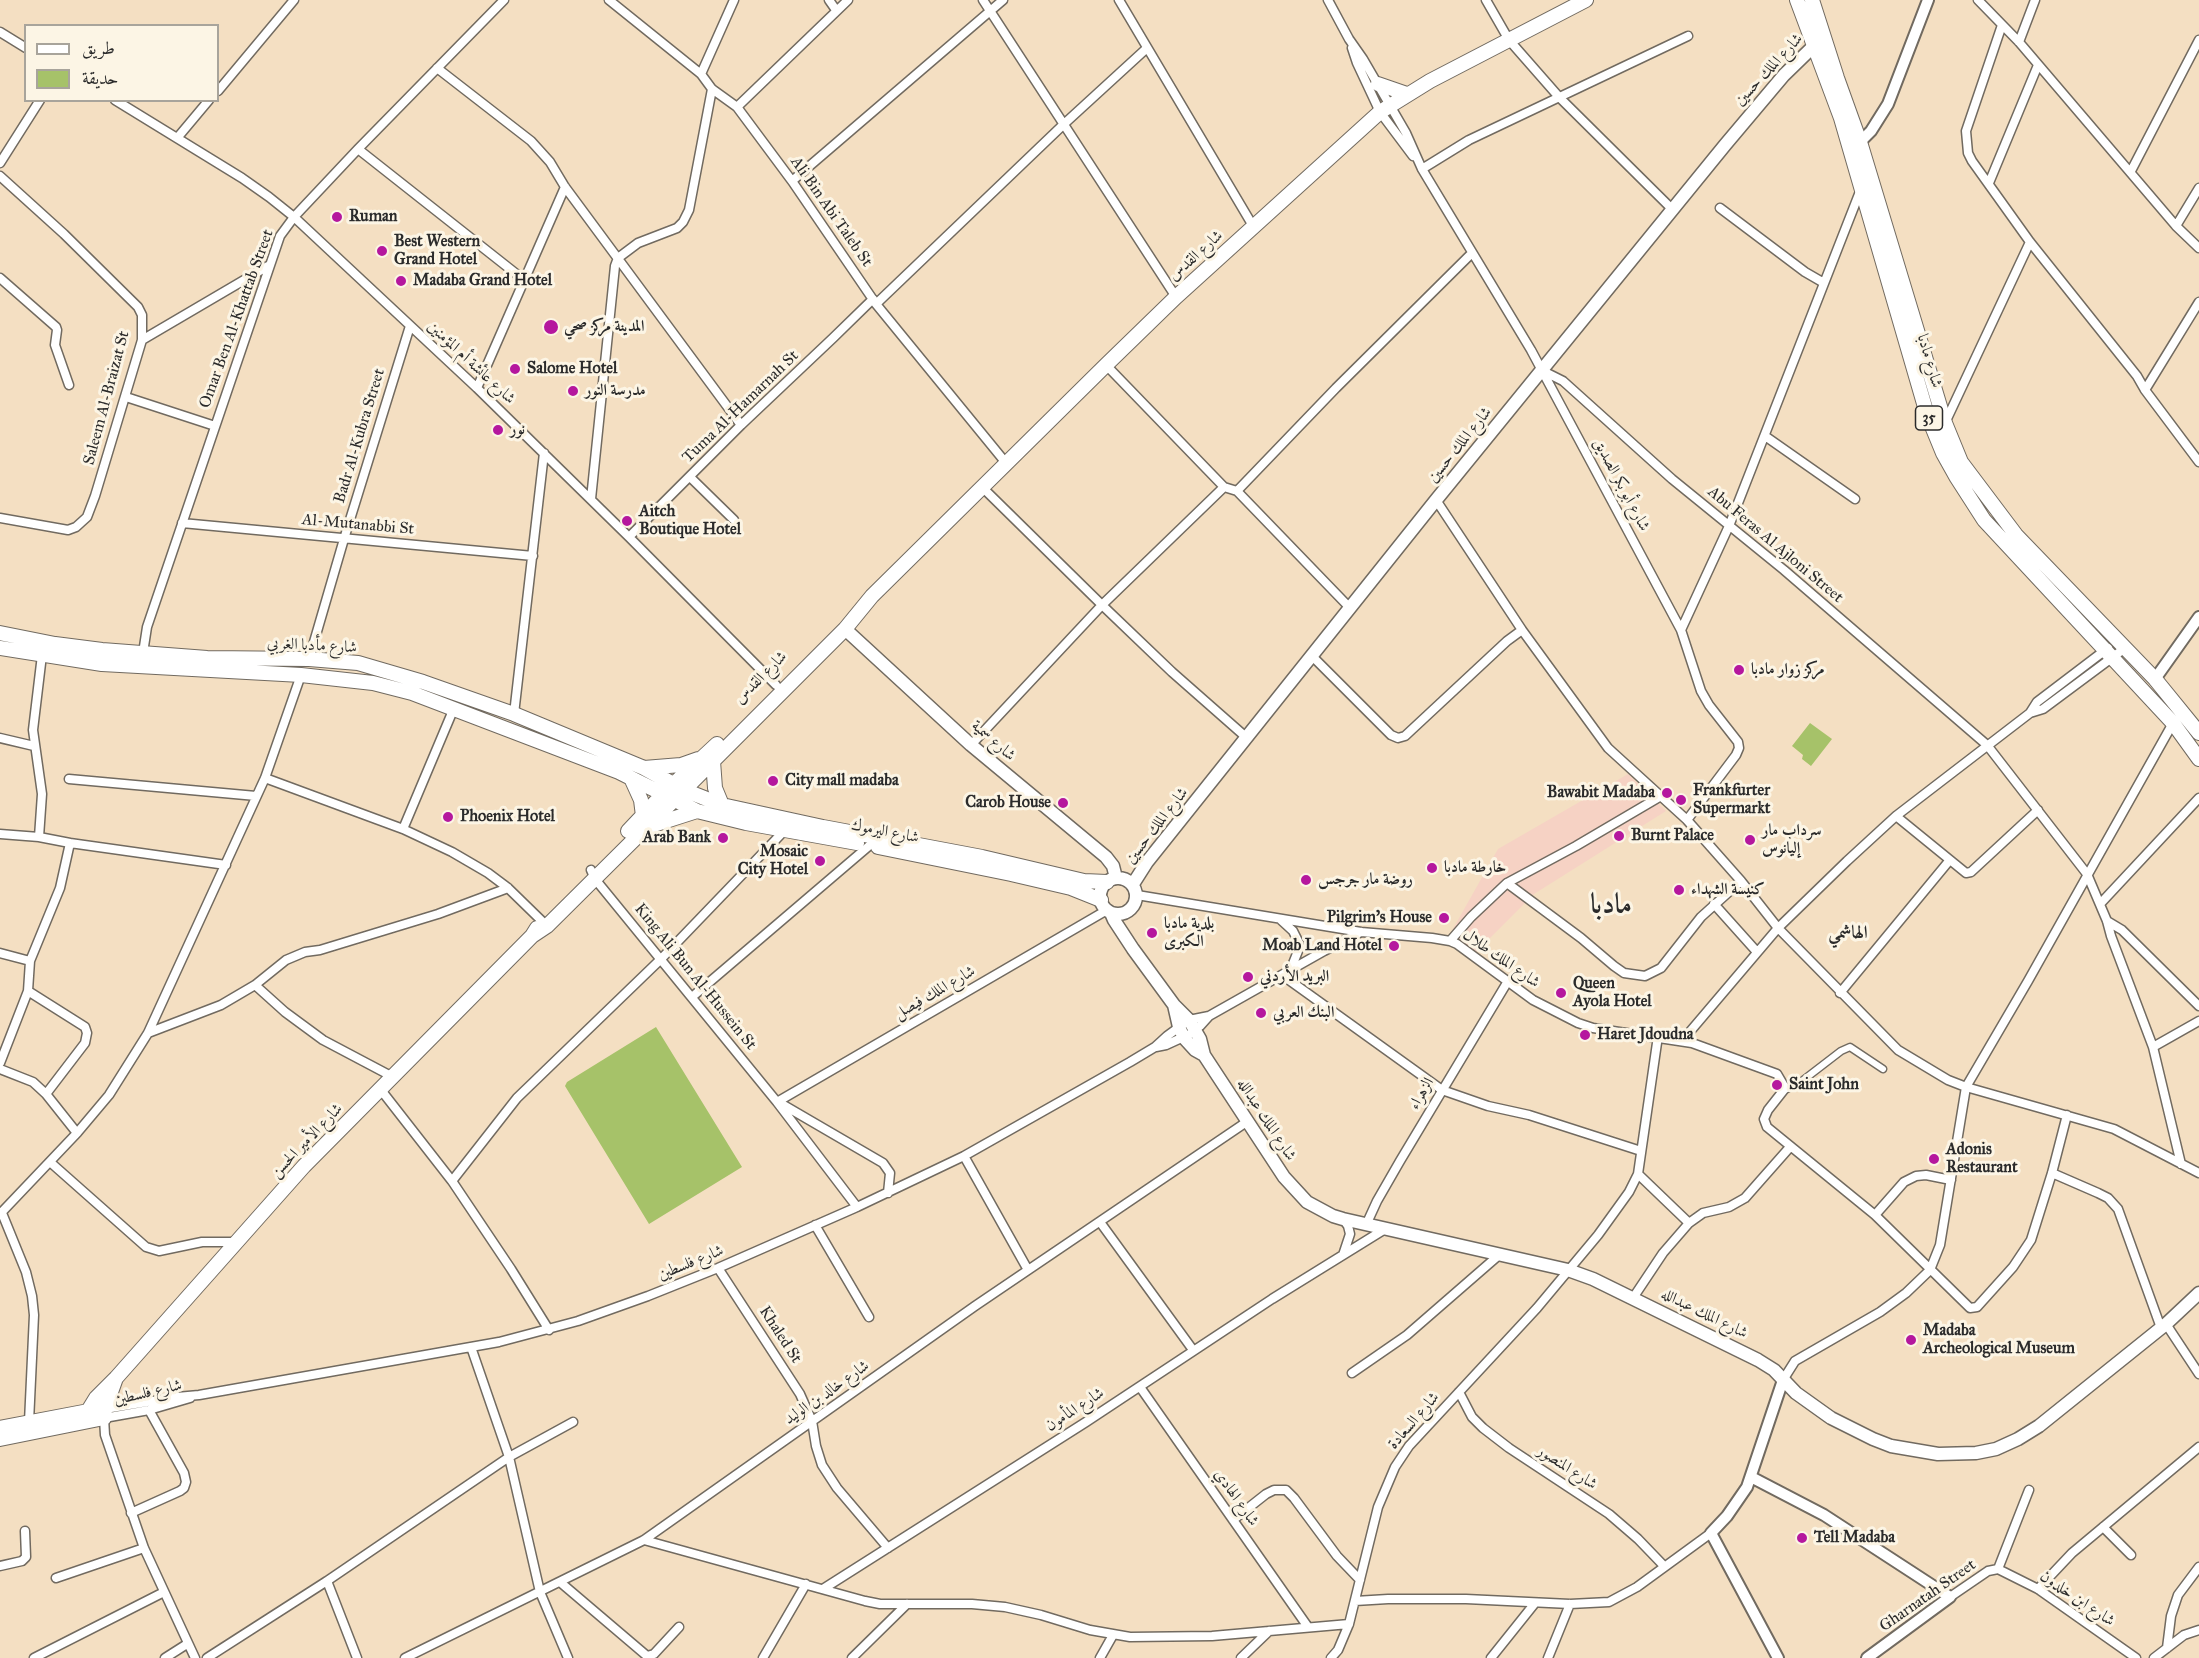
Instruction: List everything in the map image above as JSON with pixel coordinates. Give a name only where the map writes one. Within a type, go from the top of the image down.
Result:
[{"type":"main road","name":"شارع القدس","points":[[679,787],[842,626],[862,602],[872,596],[984,488],[1006,463],[1176,297],[1385,109],[1407,94],[1586,0]]},
{"type":"main road","name":"شارع مادبا","points":[[1797,0],[1818,41],[1860,142],[1945,423],[1961,462],[2023,543],[2155,679],[2199,733]]},
{"type":"main road","name":"شارع مادبا","points":[[1812,0],[1818,41],[1927,414],[1943,453],[1956,478],[1984,520],[2173,723],[2199,759]]},
{"type":"main road","name":"شارع الملك حسين","points":[[1135,890],[1148,862],[1436,500],[1784,75],[1818,41]]},
{"type":"main road","points":[[1378,84],[1407,94]]},
{"type":"main road","name":"شارع القدس","points":[[765,703],[776,685],[842,626]]},
{"type":"main road","name":"شارع سمية","points":[[842,626],[971,745],[1106,858],[1113,866],[1111,880]]},
{"type":"main road","name":"شارع مأدبا الغربي","points":[[0,633],[55,644],[102,650],[207,658],[309,659],[358,663],[423,682],[514,714],[644,768],[679,787]]},
{"type":"main road","name":"شارع مأدبا الغربي","points":[[0,648],[102,664],[301,675],[373,683],[412,693],[454,708],[631,778],[668,797]]},
{"type":"main road","points":[[644,768],[681,765],[708,759],[722,805]]},
{"type":"main road","points":[[631,778],[641,800],[644,822],[697,811]]},
{"type":"main road","name":"شارع اليرموك","points":[[679,787],[722,805],[982,857],[1084,881],[1111,880]]},
{"type":"main road","name":"شارع الأمير الحسن","points":[[89,1416],[96,1398],[304,1166],[679,787]]},
{"type":"main road","name":"شارع اليرموك","points":[[668,797],[697,811],[1071,888],[1106,907]]},
{"type":"main road","points":[[1106,907],[1123,913],[1129,911],[1133,906],[1135,890],[1126,879],[1111,880],[1101,890],[1106,907],[1174,1005],[1187,1029]]},
{"type":"main road","name":"شارع الملك عبدالله","points":[[1187,1029],[1196,1050],[1204,1055],[1284,1177],[1307,1202],[1332,1216],[1343,1219],[1568,1270],[1593,1279],[1758,1360],[1774,1370],[1813,1407],[1873,1439],[1892,1446],[1923,1452],[1976,1453],[1996,1449],[2029,1433],[2163,1326],[2199,1293]]},
{"type":"main road","name":"شارع الأمير الحسن","points":[[105,1413],[116,1378]]},
{"type":"main road","points":[[0,1439],[105,1413]]},
{"type":"main road","points":[[0,1428],[28,1422],[89,1416]]},
{"type":"street","points":[[219,90],[294,0]]},
{"type":"street","name":"Omar Ben Al-Khattab Street","points":[[143,652],[147,627],[279,236],[358,149],[504,0]]},
{"type":"street","name":"Ali Bin Abi Taleb St","points":[[609,0],[701,74],[712,89],[737,107],[792,181],[874,301],[1006,463]]},
{"type":"street","points":[[701,74],[734,0]]},
{"type":"street","points":[[829,0],[836,10]]},
{"type":"street","points":[[737,107],[848,0]]},
{"type":"street","points":[[983,0],[1176,297]]},
{"type":"street","points":[[792,181],[1003,0]]},
{"type":"street","points":[[1119,0],[1253,226]]},
{"type":"street","name":"شارع أبو بكر الصديق","points":[[1328,0],[1349,39],[1378,84],[1385,109]]},
{"type":"street","points":[[1486,0],[1509,40],[1559,97],[1673,210]]},
{"type":"street","points":[[1860,142],[1871,131],[1888,104],[1928,0]]},
{"type":"street","points":[[1978,0],[2019,42],[2176,226],[2199,248]]},
{"type":"street","points":[[2019,42],[2035,0]]},
{"type":"street","points":[[2002,25],[1966,131],[1968,153],[2030,243],[2137,376],[2199,462]]},
{"type":"street","points":[[0,32],[24,47]]},
{"type":"street","points":[[1421,166],[1469,140],[1688,36]]},
{"type":"street","name":"شارع أبو بكر الصديق","points":[[1349,39],[1357,63],[1385,109],[1406,133],[1421,166],[1543,371],[1681,630],[1701,691],[1709,705],[1735,736],[1739,748],[1687,820]]},
{"type":"street","points":[[2131,171],[2199,40]]},
{"type":"street","name":"Tuma Al-Hamarnah St","points":[[629,537],[741,424],[1146,48]]},
{"type":"street","points":[[1989,183],[2038,65]]},
{"type":"street","points":[[437,68],[531,141],[550,162],[565,187],[741,424]]},
{"type":"street","points":[[591,499],[614,272],[618,258],[638,243],[677,228],[683,222],[689,210],[712,89]]},
{"type":"street","points":[[0,163],[39,102]]},
{"type":"street","name":"شارع عائشة أم المؤمنين","points":[[118,102],[178,137],[269,196],[294,217],[544,453],[776,685]]},
{"type":"street","points":[[178,137],[207,102]]},
{"type":"street","points":[[358,149],[524,280]]},
{"type":"street","name":"Saleem Al-Braizat St","points":[[0,176],[64,234],[138,307],[142,315],[142,340],[87,516],[76,527],[68,530],[0,518]]},
{"type":"street","points":[[477,388],[565,187]]},
{"type":"street","points":[[2176,226],[2199,188]]},
{"type":"street","points":[[1681,630],[1729,526],[1862,189]]},
{"type":"street","points":[[1720,208],[1804,272],[1824,283]]},
{"type":"street","points":[[1945,423],[2030,243]]},
{"type":"street","points":[[1237,491],[1336,388],[1472,253]]},
{"type":"street","points":[[142,340],[268,266]]},
{"type":"street","points":[[0,278],[56,327],[55,345],[69,385]]},
{"type":"street","points":[[2145,390],[2199,302]]},
{"type":"street","name":"Badr Al-Kubra Street","points":[[309,659],[410,326]]},
{"type":"street","points":[[1106,365],[1224,487],[1237,491],[1350,608]]},
{"type":"street","name":"Abu Feras Al Ajloni Street","points":[[1543,371],[1563,381],[1672,479],[1784,570],[1988,744],[2088,874],[2153,1047],[2181,1164]]},
{"type":"street","points":[[126,397],[214,426]]},
{"type":"street","points":[[1765,436],[1855,499]]},
{"type":"street","points":[[514,714],[544,453]]},
{"type":"street","points":[[690,477],[734,520]]},
{"type":"street","points":[[971,745],[1102,605],[1224,487]]},
{"type":"street","points":[[984,488],[1172,672],[1247,738]]},
{"type":"street","points":[[1436,500],[1522,630],[1608,748],[1687,820],[1778,927],[1898,1050],[1948,1080],[2114,1129],[2199,1173]]},
{"type":"street","name":"Al-Mutanabbi St","points":[[182,523],[532,556]]},
{"type":"street","points":[[2155,679],[2199,617]]},
{"type":"street","points":[[1313,657],[1391,735],[1398,738],[1405,736],[1507,641],[1522,630]]},
{"type":"street","points":[[1682,1041],[1778,927],[1846,861],[1896,816],[2030,713],[2037,702],[2110,654],[2121,644]]},
{"type":"street","points":[[39,837],[42,794],[34,746],[35,712],[42,655]]},
{"type":"street","points":[[28,1422],[34,1315],[32,1296],[26,1272],[1,1213],[77,1133],[109,1095],[148,1033],[265,778],[301,675]]},
{"type":"street","points":[[403,829],[454,708]]},
{"type":"street","points":[[1356,1601],[1466,1599],[1570,1604],[1609,1602],[1637,1587],[1711,1533],[1734,1508],[1751,1478],[1783,1380],[1795,1361],[1880,1312],[1906,1293],[1930,1269],[1940,1245],[1966,1087],[2173,723]]},
{"type":"street","points":[[0,738],[34,746]]},
{"type":"street","points":[[265,778],[403,829],[452,852],[488,873],[508,888],[545,924]]},
{"type":"street","points":[[69,779],[256,796]]},
{"type":"street","points":[[1450,941],[1471,917],[1507,883],[1576,846],[1660,796]]},
{"type":"street","points":[[2100,904],[2199,798]]},
{"type":"street","points":[[1896,816],[1962,872],[1969,873],[2038,810]]},
{"type":"street","points":[[452,1181],[517,1098],[661,958],[785,830]]},
{"type":"street","points":[[0,834],[39,837],[226,865]]},
{"type":"street","points":[[0,1063],[28,991],[30,961],[60,888],[70,843]]},
{"type":"street","points":[[692,997],[870,845]]},
{"type":"street","points":[[1840,993],[1949,861]]},
{"type":"street","name":"King Ali Bun Al-Hussein St","points":[[593,875],[777,1102],[857,1207]]},
{"type":"street","points":[[1507,883],[1581,938],[1614,966],[1633,975],[1645,976],[1661,968],[1693,926],[1741,881]]},
{"type":"street","points":[[148,1033],[221,1005],[255,985],[286,960],[305,952],[320,950],[438,914],[508,888]]},
{"type":"street","name":"شارع الملك طلال","points":[[1135,890],[1280,919],[1361,932],[1450,941],[1533,1000],[1578,1023],[1602,1029],[1682,1041],[1777,1074],[1783,1081],[1782,1091]]},
{"type":"street","points":[[1714,904],[1757,951]]},
{"type":"street","name":"شارع الملك فيصل","points":[[777,1102],[1106,907]]},
{"type":"street","points":[[1280,919],[1293,931],[1299,943],[1298,951],[1286,973],[1442,1090],[1488,1106],[1529,1114],[1641,1151]]},
{"type":"street","points":[[2107,921],[2122,930],[2199,1006]]},
{"type":"street","name":"شارع فلسطين","points":[[105,1413],[177,1397],[471,1347],[549,1330],[611,1310],[718,1268],[888,1193],[964,1156],[1361,932]]},
{"type":"street","points":[[0,953],[30,961]]},
{"type":"street","name":"الزهراء","points":[[1366,1225],[1394,1171],[1508,981]]},
{"type":"street","points":[[255,985],[285,1012],[324,1040],[393,1077]]},
{"type":"street","points":[[28,991],[85,1027],[87,1033],[85,1043],[46,1094]]},
{"type":"street","points":[[2153,1047],[2199,1021]]},
{"type":"street","points":[[1658,1036],[1638,1174],[1689,1223]]},
{"type":"street","points":[[1883,1070],[1850,1047],[1841,1051],[1802,1081],[1782,1091],[1764,1119],[1767,1128],[1875,1215],[1970,1308],[1977,1307],[2023,1255],[2037,1225],[2067,1115]]},
{"type":"street","points":[[0,1069],[33,1082],[46,1094],[77,1133]]},
{"type":"street","points":[[381,1090],[452,1181],[549,1330]]},
{"type":"street","points":[[777,1102],[883,1163],[890,1173],[888,1193]]},
{"type":"street","name":"شارع خالد بن الوليد","points":[[405,1658],[644,1540],[1028,1270],[1248,1121]]},
{"type":"street","points":[[1633,1298],[1663,1253],[1689,1223],[1703,1213],[1729,1207],[1745,1198],[1790,1146]]},
{"type":"street","points":[[964,1156],[1028,1270]]},
{"type":"street","points":[[50,1162],[146,1247],[159,1251],[202,1242],[235,1242]]},
{"type":"street","points":[[2052,1173],[2098,1193],[2118,1209],[2163,1326],[2199,1374]]},
{"type":"street","name":"شارع السعادة","points":[[1331,1658],[1338,1650],[1349,1624],[1378,1508],[1395,1467],[1409,1446],[1537,1308],[1610,1218],[1629,1192],[1638,1174]]},
{"type":"street","points":[[1875,1215],[1904,1182],[1916,1176],[1926,1175],[1951,1180]]},
{"type":"street","points":[[1343,1219],[1350,1234],[1343,1255]]},
{"type":"street","points":[[1100,1222],[1193,1350]]},
{"type":"street","points":[[815,1225],[869,1317]]},
{"type":"street","name":"شارع المأمون","points":[[823,1589],[1385,1229]]},
{"type":"street","points":[[1352,1374],[1407,1335],[1499,1255]]},
{"type":"street","name":"Khaled St","points":[[718,1268],[800,1394],[812,1421],[822,1465],[830,1478],[888,1548]]},
{"type":"street","points":[[471,1347],[509,1457],[540,1592],[568,1658]]},
{"type":"street","name":"شارع الهادي","points":[[1140,1387],[1308,1627]]},
{"type":"street","name":"شارع المنصور","points":[[1460,1392],[1472,1417],[1483,1428],[1516,1453],[1609,1514],[1664,1566]]},
{"type":"street","name":"شارع فلسطين","points":[[105,1413],[149,1410],[199,1395]]},
{"type":"street","points":[[131,1513],[180,1491],[186,1482],[184,1473],[149,1410]]},
{"type":"street","points":[[105,1413],[105,1435],[131,1513],[144,1548],[195,1658]]},
{"type":"street","points":[[89,1416],[105,1435]]},
{"type":"street","points":[[207,1658],[327,1581],[509,1457],[573,1422]]},
{"type":"street","points":[[2038,1589],[2072,1553],[2199,1446]]},
{"type":"street","points":[[1751,1478],[1824,1515],[1950,1597]]},
{"type":"street","points":[[1233,1520],[1266,1494],[1274,1490],[1286,1490],[1337,1556],[1360,1580]]},
{"type":"street","name":"Gharnatah Street","points":[[1867,1658],[1988,1571],[1998,1569],[2028,1490]]},
{"type":"street","points":[[2103,1527],[2131,1555]]},
{"type":"street","points":[[0,1566],[22,1561],[26,1557],[25,1531]]},
{"type":"street","points":[[1711,1533],[1778,1658]]},
{"type":"street","points":[[644,1540],[880,1604],[972,1604],[1005,1607],[1113,1635],[1201,1636],[1349,1624]]},
{"type":"street","points":[[56,1578],[144,1548]]},
{"type":"street","points":[[2167,1648],[2171,1616],[2178,1595],[2199,1567]]},
{"type":"street","name":"شارع ابن خلدون","points":[[1998,1569],[2038,1589],[2136,1658]]},
{"type":"street","points":[[327,1581],[357,1658]]},
{"type":"street","points":[[560,1582],[648,1656],[654,1654],[679,1627]]},
{"type":"street","points":[[763,1658],[806,1584]]},
{"type":"street","points":[[34,1658],[164,1593]]},
{"type":"street","points":[[1491,1658],[1535,1603]]},
{"type":"street","points":[[852,1658],[908,1604]]},
{"type":"street","points":[[1548,1658],[1570,1604]]},
{"type":"street","points":[[2154,1658],[2184,1635],[2199,1630]]},
{"type":"street","points":[[1241,1658],[1269,1631]]},
{"type":"street","points":[[1100,1658],[1113,1635]]},
{"type":"street","points":[[165,1658],[187,1644]]},
{"type":"shaded area","points":[[1628,774],[1666,811],[1534,894],[1471,957],[1445,943],[1498,849]]},
{"type":"green space","points":[[1810,723],[1832,739],[1811,766],[1792,746]]},
{"type":"green space","points":[[656,1027],[742,1167],[649,1224],[565,1086],[567,1082]]},
{"type":"place","name":"Ruman","points":[[337,217]]},
{"type":"place","name":"Best Western Grand Hotel","points":[[382,251]]},
{"type":"place","name":"Madaba Grand Hotel","points":[[401,281]]},
{"type":"place","name":"المدينة مركز صحي","points":[[551,327]]},
{"type":"place","name":"Salome Hotel","points":[[515,369]]},
{"type":"place","name":"مدرسة النور","points":[[573,391]]},
{"type":"place","name":"نور","points":[[498,430]]},
{"type":"place","name":"Aitch Boutique Hotel","points":[[627,521]]},
{"type":"place","name":"مركز زوار مادبا","points":[[1739,670]]},
{"type":"place","name":"City mall madaba","points":[[773,781]]},
{"type":"place","name":"Bawabit Madaba","points":[[1667,793]]},
{"type":"place","name":"Frankfurter Supermarkt","points":[[1681,800]]},
{"type":"place","name":"Carob House","points":[[1063,803]]},
{"type":"place","name":"Phoenix Hotel","points":[[448,817]]},
{"type":"place","name":"Burnt Palace","points":[[1619,836]]},
{"type":"place","name":"Arab Bank","points":[[723,838]]},
{"type":"place","name":"سرداب مار إليانوس","points":[[1750,840]]},
{"type":"place","name":"Mosaic City Hotel","points":[[820,861]]},
{"type":"place","name":"خارطة مادبا","points":[[1432,868]]},
{"type":"place","name":"روضة مار جرجس","points":[[1306,880]]},
{"type":"place","name":"كنيسة الشهداء","points":[[1679,890]]},
{"type":"place","name":"Pilgrim's House","points":[[1444,918]]},
{"type":"place","name":"بلدية مادبا الكبرى","points":[[1152,933]]},
{"type":"place","name":"Moab Land Hotel","points":[[1394,946]]},
{"type":"place","name":"البريد الأردني","points":[[1248,977]]},
{"type":"place","name":"Queen Ayola Hotel","points":[[1561,993]]},
{"type":"place","name":"البنك العربي","points":[[1261,1013]]},
{"type":"place","name":"Haret Jdoudna","points":[[1585,1035]]},
{"type":"place","name":"Saint John","points":[[1777,1085]]},
{"type":"place","name":"Adonis Restaurant","points":[[1934,1159]]},
{"type":"place","name":"Madaba Archeological Museum","points":[[1911,1340]]},
{"type":"place","name":"Tell Madaba","points":[[1802,1538]]},
{"type":"district","name":"مادبا","points":[[1611,906]]},
{"type":"district","name":"الهاشمي","points":[[1848,934]]}]
